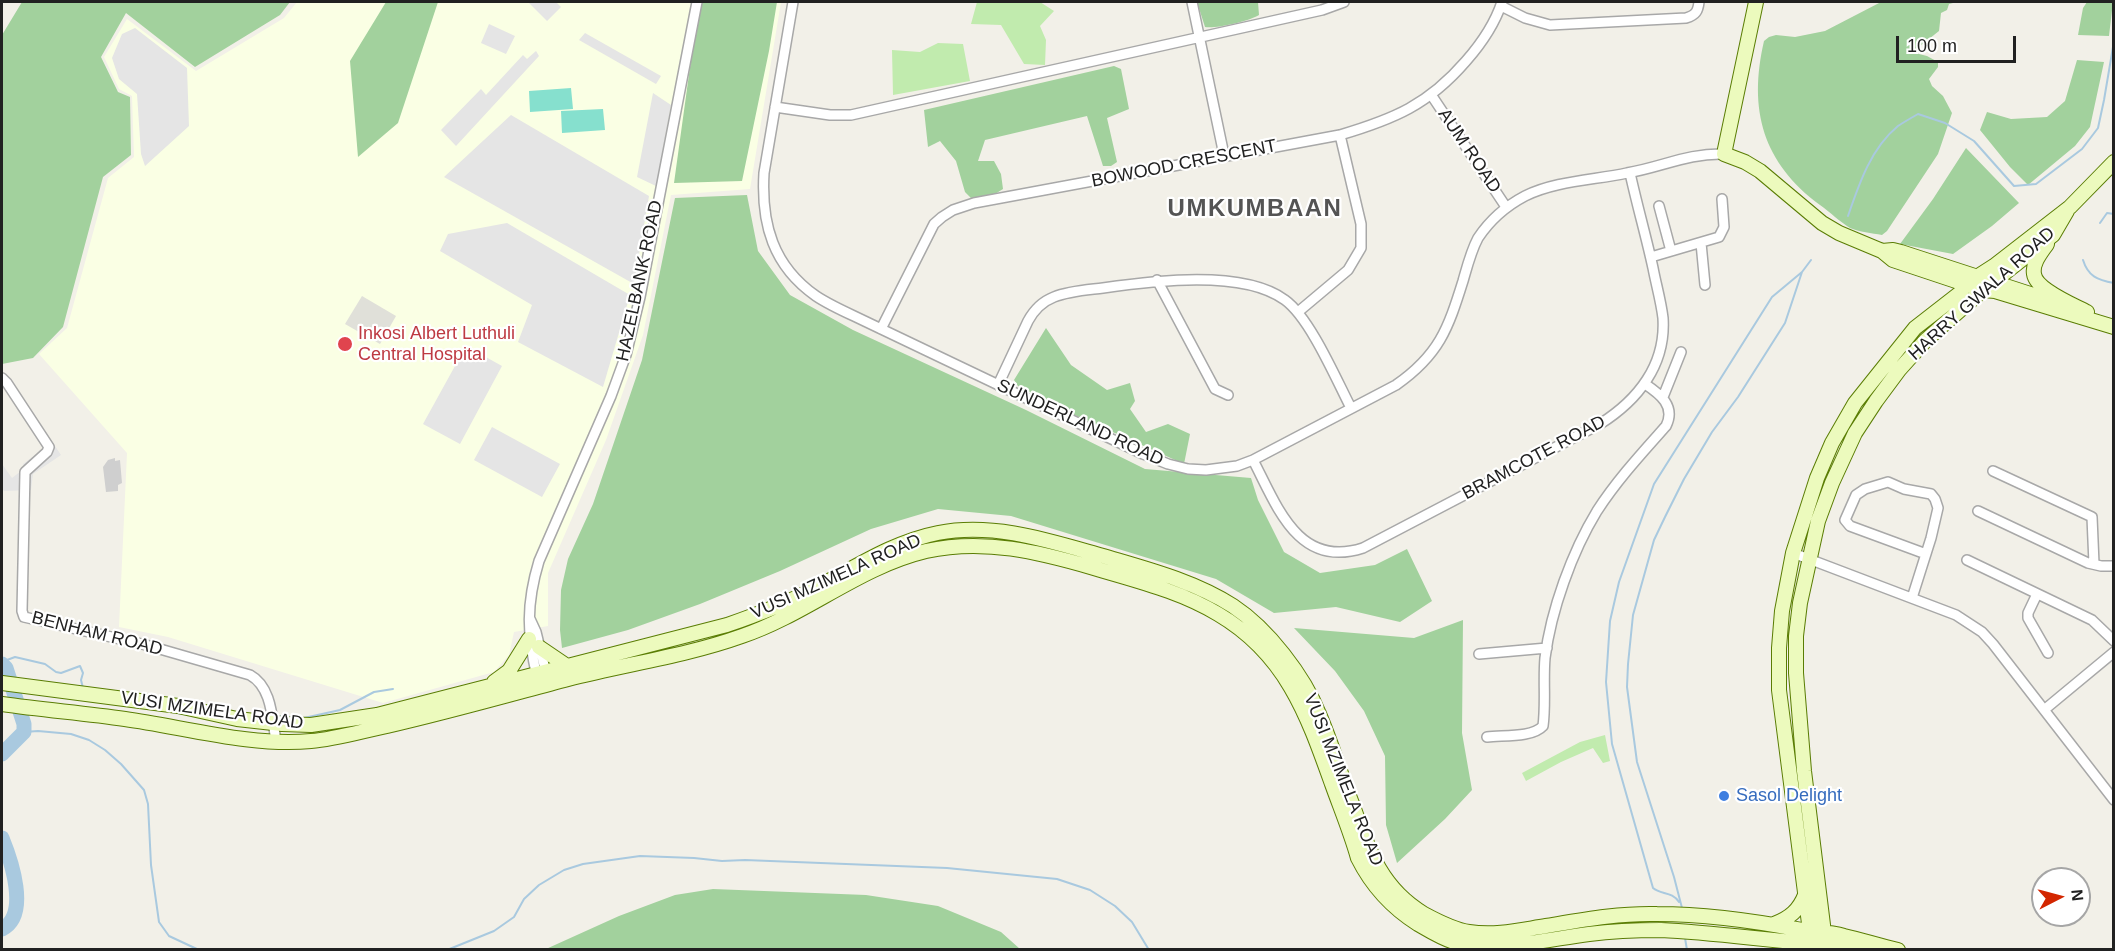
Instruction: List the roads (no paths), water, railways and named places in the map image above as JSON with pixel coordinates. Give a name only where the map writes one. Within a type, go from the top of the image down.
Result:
[{"type":"main road","points":[[1756,2],[1724,154],[1760,171],[1822,223],[1839,233],[1882,251],[1893,260],[1966,284],[1985,283],[1995,291],[2114,326]]},
{"type":"main road","name":"HARRY GWALA ROAD","points":[[1818,942],[1796,673],[1796,636],[1800,603],[1818,521],[1832,483],[1855,433],[1899,370],[1926,340],[1985,283],[2070,207],[2114,162]]},
{"type":"main road","name":"HARRY GWALA ROAD","points":[[1985,283],[2053,235],[2070,207]]},
{"type":"main road","points":[[2053,235],[2035,263],[2034,275],[2042,287],[2114,326]]},
{"type":"main road","points":[[1882,251],[1893,250],[1985,283],[2087,312]]},
{"type":"main road","points":[[1934,274],[1940,282],[1940,307]]},
{"type":"main road","name":"HARRY GWALA ROAD","points":[[1818,942],[1805,895],[1779,690],[1780,627],[1793,553],[1810,498],[1832,443],[1855,404],[1915,328],[1960,292],[1966,284]]},
{"type":"main road","name":"VUSI MZIMELA ROAD","points":[[2,704],[122,718],[276,741],[309,742],[338,737],[454,711],[543,679],[567,666],[728,625],[809,592],[901,544],[955,530],[985,530],[1039,538],[1194,585],[1235,607],[1255,624],[1284,657],[1309,692],[1365,840],[1382,874],[1400,898],[1426,915],[1466,932],[1501,934],[1589,919],[1656,914],[1696,916],[1774,924],[1818,942],[1840,935],[1898,950]]},
{"type":"main road","name":"VUSI MZIMELA ROAD","points":[[2,683],[178,706],[237,719],[273,723],[312,725],[351,720],[490,685],[543,679],[741,637],[794,613],[873,570],[925,552],[967,545],[1016,548],[1037,552],[1183,596],[1218,613],[1259,645],[1284,673],[1311,725],[1365,872],[1387,901],[1402,914],[1435,935],[1456,943],[1498,947],[1609,932],[1660,930],[1780,942],[1818,942],[1854,948],[1881,946]]},
{"type":"main road","points":[[490,685],[509,671],[534,643],[567,666]]},
{"type":"main road","points":[[1774,924],[1784,921],[1797,911],[1805,895]]},
{"type":"main road","points":[[1780,942],[1798,950]]},
{"type":"street","name":"HAZELBANK ROAD","points":[[543,679],[530,619],[531,594],[539,561],[611,396],[626,355],[640,297],[697,2]]},
{"type":"street","name":"SUNDERLAND ROAD","points":[[793,2],[764,173],[763,196],[767,227],[788,269],[819,298],[1168,464],[1188,469],[1206,470],[1237,466],[1253,460],[1396,385],[1413,373],[1427,359],[1445,334],[1478,239],[1506,207],[1527,195],[1546,189],[1630,173],[1695,155],[1724,154]]},
{"type":"street","points":[[1192,2],[1224,155]]},
{"type":"street","points":[[775,106],[830,115],[851,115],[1322,10],[1344,2]]},
{"type":"street","points":[[1501,4],[1525,18],[1550,25],[1679,19],[1695,15],[1698,2]]},
{"type":"street","name":"BOWOOD CRESCENT","points":[[881,329],[928,234],[942,217],[953,210],[974,203],[1340,135],[1387,120],[1432,96],[1475,50],[1501,4]]},
{"type":"street","name":"AUM ROAD","points":[[1432,96],[1506,207]]},
{"type":"street","points":[[1298,312],[1348,270],[1361,249],[1361,224],[1340,135]]},
{"type":"street","name":"BRAMCOTE ROAD","points":[[1253,460],[1286,523],[1299,537],[1310,546],[1322,550],[1355,551],[1600,424],[1617,413],[1645,384],[1657,360],[1663,329],[1660,301],[1630,173]]},
{"type":"street","points":[[1650,257],[1714,239],[1723,232],[1722,199]]},
{"type":"street","points":[[1659,206],[1671,251]]},
{"type":"street","points":[[1701,243],[1705,285]]},
{"type":"street","points":[[998,385],[1028,321],[1033,312],[1043,303],[1070,293],[1157,280],[1181,279],[1255,286],[1276,294],[1298,312],[1351,408]]},
{"type":"street","points":[[1157,280],[1215,389],[1227,395]]},
{"type":"street","points":[[1663,397],[1681,352]]},
{"type":"street","name":"BENHAM ROAD","points":[[2,378],[49,447],[47,452],[26,470],[24,476],[22,611],[24,617],[146,645],[250,675],[264,689],[276,741]]},
{"type":"street","points":[[1487,737],[1527,733],[1540,730],[1543,726],[1547,648],[1566,580],[1590,525],[1618,483],[1668,422],[1668,409],[1663,397],[1645,384]]},
{"type":"street","points":[[1993,471],[2092,517],[2094,564]]},
{"type":"street","points":[[1912,598],[1926,554],[1938,508],[1935,499],[1931,495],[1904,489],[1888,482],[1865,489],[1856,495],[1845,520],[1850,526],[1926,554]]},
{"type":"street","points":[[1978,511],[2094,564],[2114,566]]},
{"type":"street","points":[[1793,553],[1956,615],[1982,632],[2112,798]]},
{"type":"street","points":[[1967,560],[2092,620],[2114,641]]},
{"type":"street","points":[[2037,594],[2028,618],[2048,653]]},
{"type":"street","points":[[1479,654],[1547,648]]},
{"type":"street","points":[[2044,710],[2114,652]]},
{"type":"waterway","points":[[1848,216],[1862,179],[1880,145],[1898,126],[1918,114],[1945,123],[1974,141],[2014,186],[2036,184],[2082,149],[2098,128],[2114,41]]},
{"type":"waterway","points":[[2100,223],[2107,213],[2114,214]]},
{"type":"waterway","points":[[1682,908],[1637,762],[1627,687],[1633,615],[1654,540],[1684,479],[1712,432],[1738,397],[1785,323],[1802,272],[1811,260]]},
{"type":"waterway","points":[[2083,260],[2094,276],[2114,283]]},
{"type":"waterway","points":[[1679,902],[1673,896],[1653,888],[1612,744],[1606,682],[1610,621],[1619,582],[1654,484],[1772,297],[1802,272]]},
{"type":"waterway","points":[[4,666],[7,660],[15,657],[45,664],[61,673],[80,666],[83,673],[81,680],[83,688]]},
{"type":"waterway","points":[[2,664],[6,668],[24,724],[24,732],[2,754]]},
{"type":"waterway","points":[[280,716],[304,718],[340,710],[374,692],[393,689]]},
{"type":"waterway","points":[[177,713],[189,715]]},
{"type":"waterway","points":[[24,732],[71,734],[89,740],[121,764],[144,790],[148,804],[151,865],[159,922],[169,936],[199,950]]},
{"type":"waterway","points":[[2,838],[10,860],[17,900],[10,922],[2,929]]},
{"type":"waterway","points":[[447,950],[494,931],[514,917],[524,899],[539,885],[564,870],[583,864],[640,856],[947,868],[1057,879],[1090,890],[1115,906],[1132,922],[1149,950]]},
{"type":"waterway","points":[[1685,938],[1687,950]]},
{"type":"place","name":"Inkosi Albert Luthuli Central Hospital","points":[[345,344]]},
{"type":"place","name":"Sasol Delight","points":[[1724,796]]},
{"type":"district","name":"UMKUMBAAN","points":[[1255,209]]}]
